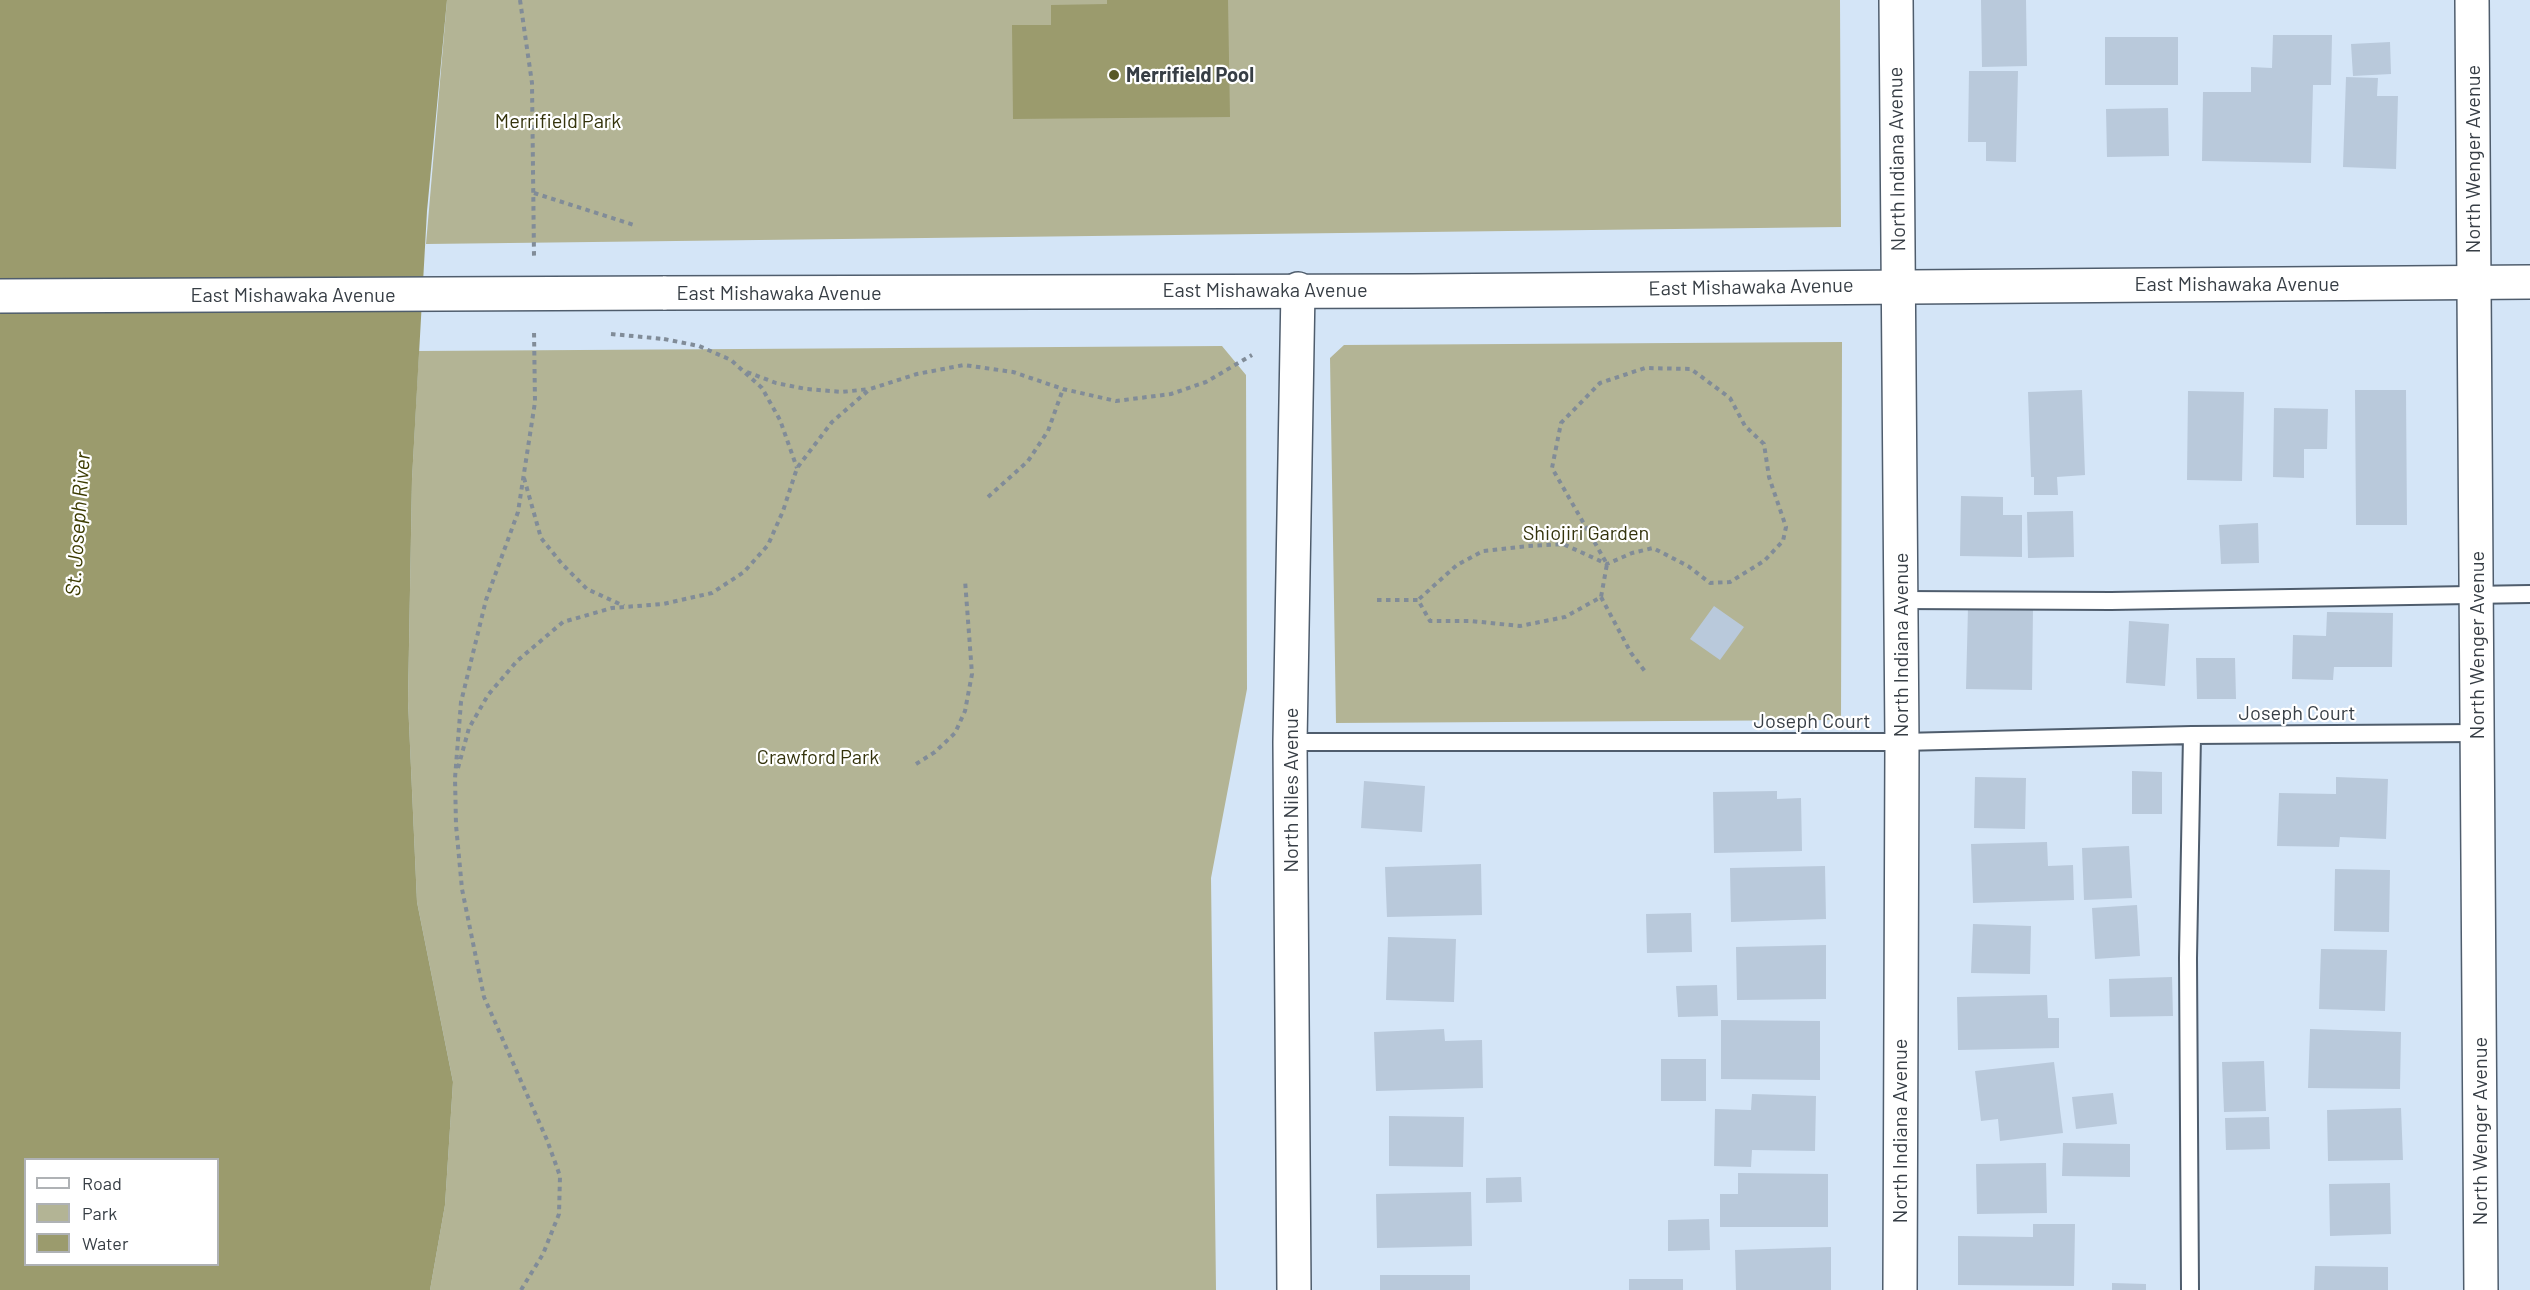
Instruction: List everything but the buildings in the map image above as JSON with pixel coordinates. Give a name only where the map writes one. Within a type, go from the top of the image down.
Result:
[{"type":"street","name":"North Indiana Avenue","points":[[1896,0],[1902,742],[1900,1290]]},
{"type":"street","name":"North Wenger Avenue","points":[[2472,0],[2481,1290]]},
{"type":"street","name":"East Mishawaka Avenue","points":[[0,296],[1299,289],[1413,291],[2530,282]]},
{"type":"street","name":"North Niles Avenue","points":[[1294,1290],[1290,742],[1299,289]]},
{"type":"lane","points":[[1901,600],[2111,601],[2411,598],[2476,594],[2530,594]]},
{"type":"lane","name":"Joseph Court","points":[[1290,742],[1902,742],[2192,735],[2477,733]]},
{"type":"lane","points":[[2190,1290],[2188,958],[2192,735]]},
{"type":"path","points":[[520,0],[532,82],[534,263]]},
{"type":"path","points":[[534,193],[634,225]]},
{"type":"path","points":[[521,1290],[543,1254],[559,1214],[560,1176],[547,1140],[484,998],[462,889],[456,825],[455,778],[460,702],[486,600],[518,512],[535,402],[534,321]]},
{"type":"path","points":[[664,339],[699,346],[732,360],[762,387],[780,420],[797,468]]},
{"type":"path","points":[[744,371],[776,383],[806,389],[842,392],[870,389],[917,374],[964,365],[1013,372],[1063,389],[1116,401],[1171,394],[1206,382],[1252,356]]},
{"type":"path","points":[[1377,600],[1418,600],[1457,565],[1483,551],[1563,544],[1606,564],[1632,553],[1653,548],[1688,566],[1710,583],[1730,582],[1764,561],[1783,541],[1786,527],[1769,477],[1764,444],[1745,426],[1730,398],[1691,369],[1645,368],[1600,383],[1561,423],[1552,468],[1606,564],[1601,597],[1630,653],[1647,674]]},
{"type":"path","points":[[455,778],[469,728],[488,695],[517,661],[563,622],[612,608],[663,604],[712,593],[744,572],[768,545],[783,512],[797,468],[832,422],[870,389]]},
{"type":"path","points":[[988,497],[1028,461],[1048,431],[1063,389]]},
{"type":"path","points":[[524,474],[541,538],[562,564],[587,589],[627,607]]},
{"type":"path","points":[[916,764],[935,752],[956,733],[965,711],[972,674],[965,580]]},
{"type":"path","points":[[1418,600],[1430,621],[1471,621],[1520,626],[1565,617],[1601,597]]},
{"type":"green space","name":"Merrifield Park","points":[[447,0],[1840,0],[1841,227],[426,244]]},
{"type":"green space","name":"Shiojiri Garden","points":[[1842,342],[1841,720],[1336,723],[1330,358],[1344,345]]},
{"type":"green space","name":"Crawford Park","points":[[1222,346],[1246,375],[1247,689],[1211,878],[1216,1290],[430,1290],[445,1205],[453,1082],[417,902],[408,701],[412,479],[419,351]]},
{"type":"water","name":"St. Joseph River","points":[[0,0],[447,0],[427,211],[412,479],[408,701],[417,902],[453,1082],[445,1205],[430,1290],[0,1290]]},
{"type":"water","points":[[1107,0],[1228,0],[1230,117],[1013,119],[1012,25],[1051,25],[1051,5],[1107,4]]},
{"type":"place","name":"Merrifield Pool","points":[[1114,75]]}]
